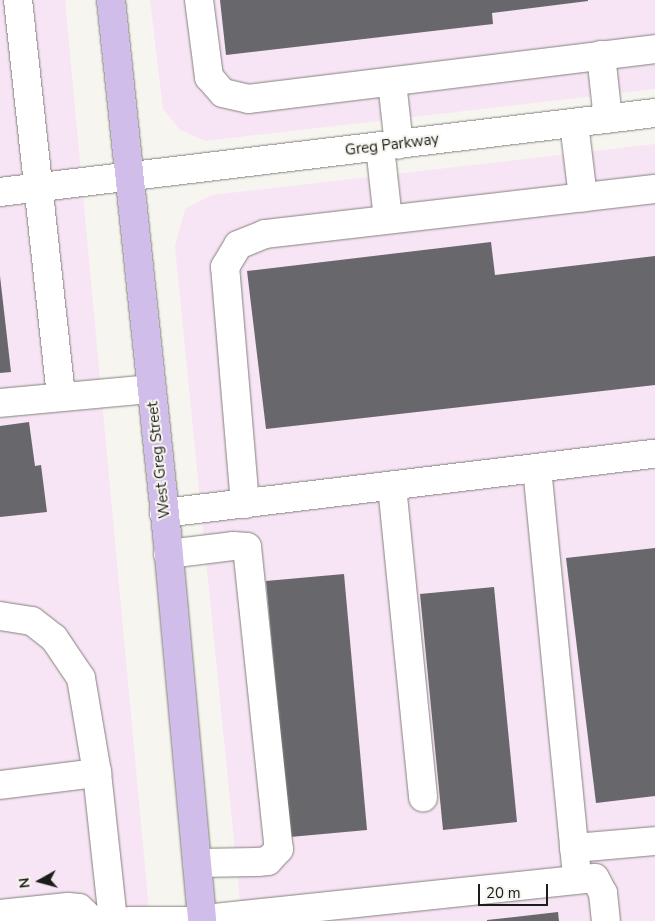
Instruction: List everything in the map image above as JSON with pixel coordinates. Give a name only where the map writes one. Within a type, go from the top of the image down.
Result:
[{"type":"main road","name":"West Greg Street","points":[[111,0],[168,554],[197,863],[193,921]]},
{"type":"street","points":[[18,0],[60,397]]},
{"type":"street","points":[[199,0],[209,77],[223,93],[248,99],[655,49]]},
{"type":"street","points":[[601,55],[608,119]]},
{"type":"street","points":[[388,219],[392,82]]},
{"type":"street","name":"Greg Parkway","points":[[0,192],[655,113]]},
{"type":"street","points":[[574,123],[583,197]]},
{"type":"street","points":[[245,504],[225,267],[238,245],[265,234],[655,188]]},
{"type":"street","points":[[0,403],[151,388]]},
{"type":"street","points":[[164,514],[655,454]]},
{"type":"street","points":[[538,468],[577,878]]},
{"type":"street","points":[[392,486],[423,797]]},
{"type":"street","points":[[168,554],[233,546],[247,547],[279,849],[268,860],[257,862],[197,863]]},
{"type":"street","points":[[0,616],[32,621],[54,638],[68,654],[81,678],[97,773],[113,921]]},
{"type":"street","points":[[0,785],[97,773]]},
{"type":"street","points":[[574,848],[655,841]]},
{"type":"street","points":[[129,921],[193,921],[391,910],[577,878],[595,878],[603,893],[606,921]]},
{"type":"street","points":[[0,914],[68,907],[79,908],[93,921]]},
{"type":"shaded area","points":[[0,0],[65,0],[150,921],[0,921]]},
{"type":"shaded area","points":[[150,0],[655,0],[655,89],[205,141],[179,129],[163,108]]},
{"type":"shaded area","points":[[655,144],[655,921],[242,921],[175,247],[185,209],[212,195]]},
{"type":"building","points":[[220,0],[588,1],[492,13],[493,24],[226,55]]},
{"type":"building","points":[[491,242],[495,275],[655,256],[655,385],[266,429],[247,271]]},
{"type":"building","points":[[0,276],[11,372],[0,373]]},
{"type":"building","points":[[29,422],[35,466],[41,465],[47,512],[0,517],[0,426]]},
{"type":"building","points":[[655,548],[655,796],[596,803],[566,558]]},
{"type":"building","points":[[344,574],[367,830],[290,837],[266,581]]},
{"type":"building","points":[[494,587],[517,822],[443,830],[420,594]]},
{"type":"building","points":[[558,912],[559,921],[487,921],[487,920]]}]
